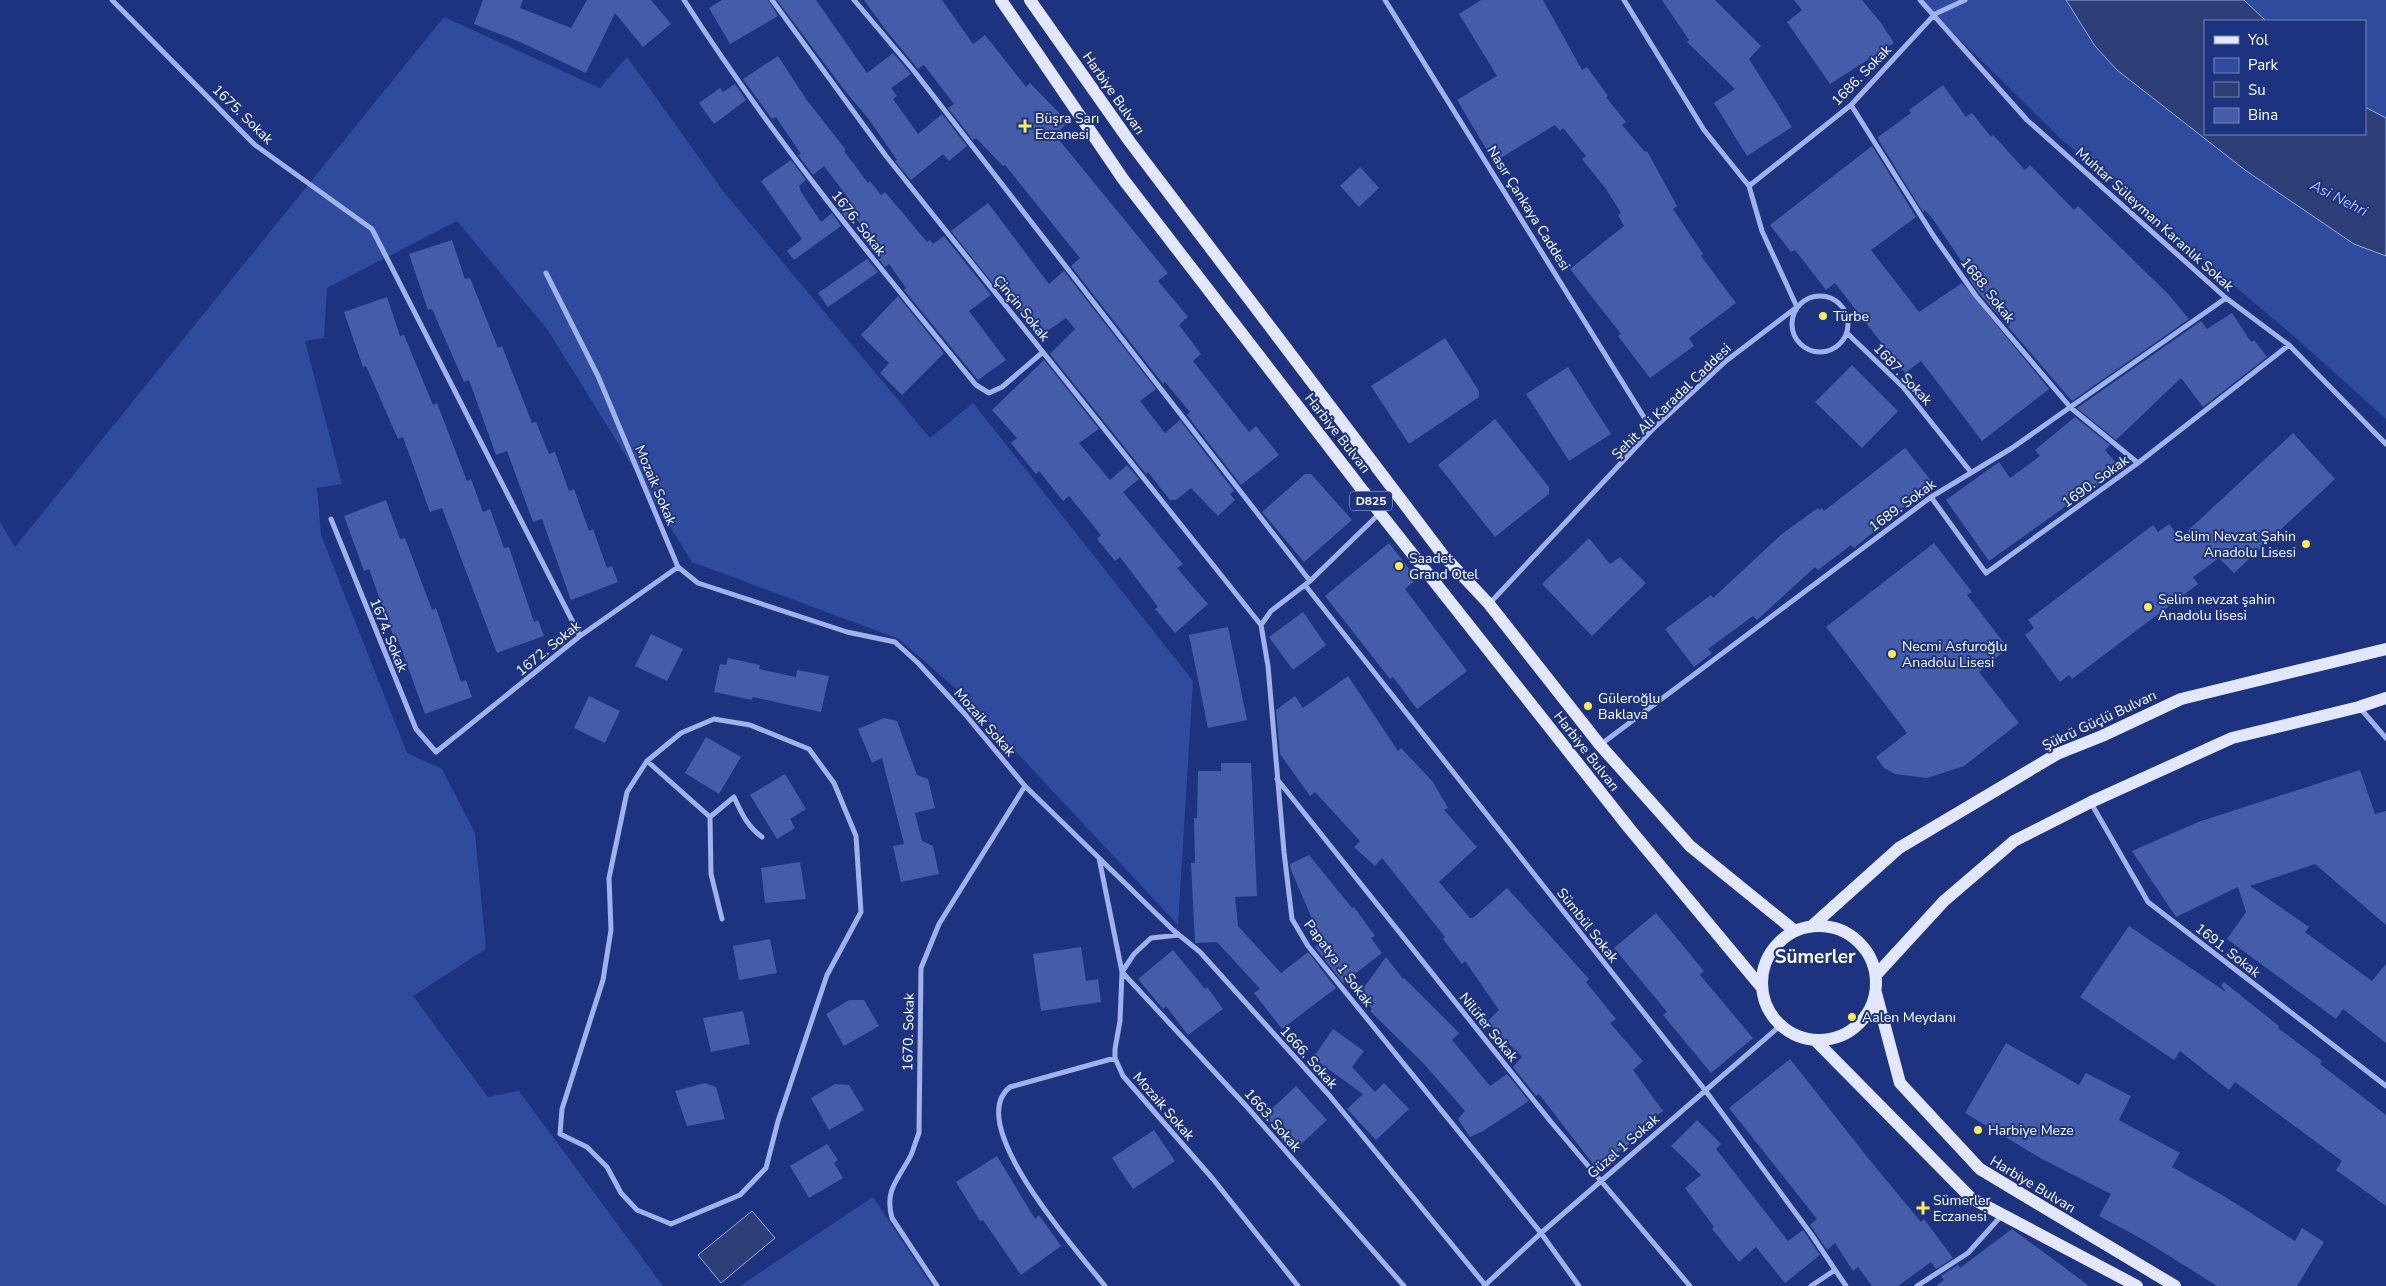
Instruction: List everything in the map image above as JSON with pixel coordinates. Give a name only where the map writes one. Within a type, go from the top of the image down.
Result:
[{"type":"main road","name":"Harbiye Bulvarı","points":[[1001,0],[1123,179],[1380,513],[1629,828],[1762,988],[1771,1015],[1780,1026],[1791,1034],[1816,1041],[1833,1039],[1848,1033],[1861,1023],[1871,1009],[1876,993]]},
{"type":"main road","name":"Harbiye Bulvarı","points":[[1030,0],[1130,142],[1443,555],[1489,604],[1600,745],[1690,846],[1795,931]]},
{"type":"main road","name":"Şükrü Güçlü Bulvarı","points":[[1812,926],[1899,848],[2057,754],[2102,736],[2181,699],[2386,649]]},
{"type":"main road","points":[[1876,975],[1944,901],[2014,841],[2091,802],[2232,738],[2359,707],[2386,698]]},
{"type":"main road","name":"Harbiye Bulvarı","points":[[1762,988],[1764,970],[1770,954],[1781,941],[1795,931],[1812,926],[1830,927],[1847,933],[1861,944],[1871,958],[1876,975],[1876,993],[1900,1083],[1980,1169],[2175,1286]]},
{"type":"main road","name":"Harbiye Bulvarı","points":[[1816,1041],[1972,1198],[2137,1286]]},
{"type":"street","name":"1675. Sokak","points":[[112,0],[255,145],[372,229],[580,636]]},
{"type":"street","name":"1676. Sokak","points":[[684,0],[777,135],[852,235],[976,385],[989,393],[1002,387],[1042,352]]},
{"type":"street","name":"Çinçin Sokak","points":[[772,0],[886,156],[1262,624]]},
{"type":"street","name":"Sümbül Sokak","points":[[854,0],[914,71],[1307,583],[1705,1090],[1846,1286]]},
{"type":"street","name":"Nasır Çankaya Caddesi","points":[[1385,0],[1652,430]]},
{"type":"street","points":[[1624,0],[1704,130],[1748,186],[1762,230],[1797,307]]},
{"type":"street","name":"Muhtar Süleyman Karanlık Sokak","points":[[1920,0],[2027,120],[2226,298],[2289,345],[2386,444]]},
{"type":"street","name":"1686. Sokak","points":[[1748,186],[1851,105],[1934,14],[1965,0]]},
{"type":"street","name":"1688. Sokak","points":[[1851,105],[1933,235],[1976,296],[2071,408],[2138,463]]},
{"type":"street","name":"Mozaik Sokak","points":[[546,273],[598,376],[678,567],[698,582],[847,632],[895,642],[918,663],[964,713],[1025,786],[1099,858]]},
{"type":"street","points":[[1812,297],[1829,297],[1837,301],[1847,316],[1847,333],[1842,342],[1826,352],[1806,349],[1794,335],[1791,325],[1793,315],[1797,307],[1812,297]]},
{"type":"street","name":"1689. Sokak","points":[[1600,745],[1931,497],[2012,448],[2226,298]]},
{"type":"street","name":"Şehit Ali Karadal Caddesi","points":[[1489,604],[1652,430],[1726,361],[1797,307]]},
{"type":"street","name":"1687. Sokak","points":[[1847,333],[1903,387],[1970,472]]},
{"type":"street","name":"1690. Sokak","points":[[1931,497],[1986,573],[2138,463],[2289,345]]},
{"type":"street","points":[[1262,624],[1271,611],[1307,583],[1380,513]]},
{"type":"street","name":"1674. Sokak","points":[[331,519],[416,729],[436,752]]},
{"type":"street","name":"1672. Sokak","points":[[436,752],[580,636],[678,567]]},
{"type":"street","name":"Papatya 1 Sokak","points":[[1262,624],[1268,666],[1277,778],[1292,918],[1314,953],[1541,1232],[1579,1286]]},
{"type":"street","points":[[2359,707],[2386,738]]},
{"type":"street","points":[[714,719],[750,725],[810,749],[834,783],[856,836],[861,912],[827,976],[778,1121],[766,1168],[740,1195],[671,1224],[637,1210],[622,1193],[606,1167],[587,1147],[560,1134],[562,1109],[603,980],[611,930],[609,878],[622,811],[627,792],[647,761],[681,733],[714,719]]},
{"type":"street","points":[[647,761],[710,817],[711,874],[722,919]]},
{"type":"street","name":"Nilüfer Sokak","points":[[1277,778],[1375,903],[1600,1181],[1690,1286]]},
{"type":"street","name":"1670. Sokak","points":[[937,1286],[892,1218],[889,1208],[889,1195],[912,1154],[919,1132],[921,968],[939,924],[1025,786]]},
{"type":"street","points":[[710,817],[734,797],[751,830],[762,837]]},
{"type":"street","name":"1691. Sokak","points":[[2091,802],[2148,902],[2386,1086]]},
{"type":"street","points":[[1099,858],[1122,972],[1120,1021],[1115,1058],[1010,1087],[1002,1096],[999,1108],[1003,1135],[1017,1169],[1105,1286]]},
{"type":"street","name":"1666. Sokak","points":[[1099,858],[1179,935],[1200,952],[1329,1095],[1485,1285]]},
{"type":"street","points":[[1122,972],[1134,954],[1151,938],[1179,935]]},
{"type":"street","name":"1663. Sokak","points":[[1122,972],[1248,1107],[1404,1286]]},
{"type":"street","name":"Güzel 1 Sokak","points":[[1485,1285],[1541,1232],[1780,1026]]},
{"type":"street","name":"Mozaik Sokak","points":[[1115,1058],[1123,1076],[1213,1179],[1298,1286]]},
{"type":"street","points":[[1917,1286],[1968,1253],[2002,1214]]},
{"type":"street","points":[[1811,1286],[1835,1270]]},
{"type":"green space","points":[[1920,0],[2066,0],[2095,46],[2117,70],[2245,170],[2354,244],[2386,256],[2386,419],[2296,338],[2062,140]]},
{"type":"green space","points":[[2244,0],[2386,0],[2386,118],[2366,108],[2366,20],[2265,20]]},
{"type":"green space","points":[[444,17],[600,88],[627,57],[723,191],[930,438],[973,403],[1193,681],[1178,925],[963,695],[899,639],[692,562],[547,329],[457,221],[327,288],[324,338],[305,341],[342,484],[317,488],[321,535],[407,753],[442,769],[475,833],[486,949],[413,996],[488,1097],[519,1091],[663,1286],[0,1286],[0,522],[15,547]]},
{"type":"green space","points":[[873,1197],[932,1286],[740,1286]]},
{"type":"water","name":"Asi Nehri","points":[[2066,0],[2244,0],[2265,20],[2204,20],[2204,135],[2366,135],[2366,108],[2386,118],[2386,256],[2354,244],[2245,170],[2117,70],[2095,46]]},
{"type":"water","points":[[752,1211],[775,1238],[721,1283],[698,1255]]},
{"type":"building","points":[[483,0],[523,0],[520,8],[571,28],[587,0],[651,0],[671,24],[643,47],[615,13],[586,73],[520,42],[474,24]]},
{"type":"building","points":[[722,0],[768,0],[778,16],[730,44],[709,8]]},
{"type":"building","points":[[777,0],[816,0],[867,73],[893,53],[911,74],[891,88],[897,96],[893,99],[918,134],[942,114],[967,146],[949,161],[943,154],[911,180],[895,161],[897,160],[868,118],[845,91]]},
{"type":"building","points":[[864,0],[942,0],[973,44],[985,35],[1026,87],[1030,83],[1068,122],[1055,135],[1168,273],[1158,281],[1188,317],[1179,325],[1201,354],[1193,361],[1249,432],[1256,426],[1279,455],[1241,485],[1187,415],[1190,412],[1165,382],[1163,384],[1071,266],[1080,258],[1005,165],[1003,166],[976,138],[973,140],[948,108],[954,104],[924,65],[918,69]]},
{"type":"building","points":[[1481,0],[1543,0],[1582,70],[1587,67],[1608,96],[1606,97],[1626,122],[1622,125],[1645,152],[1647,151],[1677,206],[1673,209],[1703,254],[1701,256],[1736,303],[1689,338],[1694,346],[1650,378],[1618,336],[1621,334],[1570,269],[1624,226],[1618,215],[1621,213],[1606,189],[1582,159],[1586,156],[1563,128],[1560,131],[1555,125],[1494,162],[1457,100],[1497,76],[1459,14]]},
{"type":"building","points":[[1662,0],[1715,0],[1761,46],[1749,59],[1792,127],[1747,156],[1714,103],[1735,89],[1687,42],[1689,40]]},
{"type":"building","points":[[1794,0],[1862,0],[1881,23],[1894,43],[1830,84],[1787,22],[1802,10]]},
{"type":"building","points":[[778,56],[806,99],[846,150],[844,151],[868,183],[870,181],[881,195],[885,192],[927,242],[930,240],[933,244],[944,236],[991,295],[969,311],[1006,360],[978,380],[904,290],[906,288],[889,264],[885,267],[875,254],[881,249],[875,240],[853,216],[848,220],[838,208],[849,199],[824,166],[813,175],[798,155],[801,154],[776,117],[772,119],[743,79]]},
{"type":"building","points":[[735,84],[746,100],[714,124],[699,103],[720,88],[723,92]]},
{"type":"building","points":[[1943,85],[1966,117],[1972,113],[1991,137],[1993,135],[2025,170],[2030,165],[2074,210],[2078,206],[2168,294],[2189,319],[2072,401],[1979,293],[1969,279],[1972,276],[1932,218],[1925,210],[1923,212],[1879,141],[1878,137],[1911,113],[1909,110]]},
{"type":"building","points":[[1872,146],[1916,217],[1871,250],[1919,312],[1962,283],[2049,389],[1982,441],[1921,361],[1905,373],[1835,283],[1826,290],[1795,250],[1791,252],[1770,225]]},
{"type":"building","points":[[791,160],[806,180],[799,186],[801,192],[821,222],[832,213],[841,226],[794,260],[787,251],[802,239],[761,181]]},
{"type":"building","points":[[1360,167],[1379,188],[1359,207],[1340,186]]},
{"type":"building","points":[[988,203],[1049,284],[1064,271],[1156,389],[1140,401],[1165,433],[1180,420],[1234,491],[1230,494],[1235,500],[1218,516],[1191,488],[1176,500],[1170,500],[1148,472],[1146,474],[1050,354],[1075,329],[1066,318],[1040,336],[1001,288],[998,290],[951,231]]},
{"type":"building","points":[[452,240],[465,279],[470,278],[498,348],[502,346],[532,423],[536,422],[549,454],[555,452],[569,491],[574,489],[589,531],[593,529],[607,568],[612,566],[618,582],[571,600],[542,519],[533,522],[507,451],[496,455],[469,380],[464,382],[432,309],[428,310],[409,254]]},
{"type":"building","points":[[867,259],[878,272],[828,307],[818,293]]},
{"type":"building","points":[[898,296],[944,353],[902,395],[880,373],[889,363],[861,335]]},
{"type":"building","points":[[387,297],[400,336],[404,335],[433,405],[437,403],[467,481],[471,479],[483,512],[490,509],[504,548],[509,547],[534,622],[538,620],[544,636],[497,653],[442,508],[430,512],[403,437],[398,439],[366,366],[363,367],[344,312]]},
{"type":"building","points":[[2232,313],[2251,342],[2254,340],[2267,357],[2203,407],[2181,378],[2116,440],[2077,408],[2201,321],[2207,329]]},
{"type":"building","points":[[1445,338],[1479,391],[1479,397],[1409,444],[1371,386]]},
{"type":"building","points":[[1044,360],[1099,429],[1079,443],[1110,480],[1127,465],[1139,479],[1123,492],[1183,564],[1177,568],[1208,604],[1175,633],[1155,609],[1158,607],[1120,557],[1115,561],[1097,539],[1101,535],[1069,496],[1063,501],[1039,471],[1036,474],[1011,443],[1017,438],[992,410]]},
{"type":"building","points":[[1852,365],[1898,411],[1862,448],[1815,402]]},
{"type":"building","points":[[1568,367],[1611,434],[1569,461],[1526,394]]},
{"type":"building","points":[[2075,417],[2110,445],[2105,450],[2121,469],[2078,501],[2076,499],[1989,561],[1946,500],[1999,462],[2010,478],[2040,456],[2035,450]]},
{"type":"building","points":[[1495,419],[1549,487],[1549,494],[1495,537],[1438,465]]},
{"type":"building","points":[[2293,433],[2335,479],[2234,573],[2219,558],[2193,577],[2198,584],[2072,679],[2069,675],[2060,682],[2025,635],[2034,628],[2028,620],[2153,525],[2158,532],[2169,524],[2180,538]]},
{"type":"building","points":[[1905,448],[1933,483],[1854,548],[1851,545],[1818,570],[1815,567],[1757,620],[1753,616],[1708,649],[1712,653],[1694,667],[1665,629],[1711,595],[1713,598],[1783,533],[1818,508],[1819,510],[1822,508],[1824,511]]},
{"type":"building","points":[[1305,474],[1311,474],[1352,520],[1304,562],[1262,512]]},
{"type":"building","points":[[386,500],[400,539],[405,538],[432,610],[436,608],[461,682],[466,680],[472,697],[425,714],[398,640],[395,641],[369,569],[364,571],[344,516]]},
{"type":"building","points":[[1589,538],[1610,564],[1620,557],[1646,583],[1592,636],[1542,584]]},
{"type":"building","points":[[1389,543],[1417,579],[1405,589],[1467,671],[1417,709],[1393,677],[1390,679],[1325,596]]},
{"type":"building","points":[[1934,543],[1972,592],[1967,595],[2008,648],[1979,672],[2019,723],[1964,766],[1927,778],[1895,774],[1884,768],[1876,757],[1907,733],[1826,627]]},
{"type":"building","points":[[1303,612],[1326,645],[1293,670],[1269,637]]},
{"type":"building","points":[[1228,627],[1247,720],[1208,728],[1189,635]]},
{"type":"building","points":[[651,634],[683,649],[667,681],[635,666]]},
{"type":"building","points":[[728,658],[760,665],[759,669],[796,677],[797,670],[829,676],[821,712],[753,697],[752,700],[714,692],[720,664],[726,665]]},
{"type":"building","points":[[1348,676],[1398,751],[1401,748],[1433,782],[1448,808],[1444,810],[1477,847],[1439,882],[1470,918],[1473,918],[1507,888],[1589,979],[1586,982],[1616,1019],[1610,1023],[1643,1061],[1633,1070],[1663,1111],[1628,1137],[1632,1142],[1596,1168],[1539,1094],[1536,1096],[1513,1067],[1522,1057],[1487,1022],[1499,1010],[1465,961],[1462,964],[1443,939],[1445,937],[1382,858],[1375,866],[1354,847],[1360,841],[1315,792],[1310,796],[1280,754],[1276,710],[1295,696],[1303,708]]},
{"type":"building","points":[[589,696],[620,711],[605,743],[574,728]]},
{"type":"building","points":[[884,718],[897,721],[917,775],[928,779],[935,808],[915,813],[922,841],[933,846],[939,874],[901,882],[893,846],[904,844],[882,758],[872,763],[858,729]]},
{"type":"building","points":[[706,737],[741,757],[719,794],[685,773]]},
{"type":"building","points":[[1221,763],[1251,763],[1257,896],[1235,897],[1238,926],[1281,973],[1308,952],[1336,988],[1282,1029],[1254,993],[1260,989],[1217,942],[1195,943],[1191,863],[1195,863],[1194,818],[1197,818],[1198,771],[1221,771]]},
{"type":"building","points":[[2360,770],[2375,814],[2386,811],[2386,925],[2315,864],[2250,886],[2309,927],[2305,932],[2372,981],[2386,964],[2386,1043],[2343,1009],[2336,1019],[2227,939],[2246,912],[2238,887],[2176,917],[2132,851],[2198,822]]},
{"type":"building","points":[[785,774],[806,809],[790,819],[795,828],[777,839],[750,795]]},
{"type":"building","points":[[1309,855],[1352,908],[1354,907],[1375,936],[1371,938],[1382,953],[1343,983],[1315,947],[1319,944],[1314,937],[1318,933],[1291,870],[1290,864]]},
{"type":"building","points":[[800,862],[806,899],[765,903],[761,868]]},
{"type":"building","points":[[1656,913],[1704,971],[1700,975],[1753,1038],[1711,1073],[1663,1015],[1667,1012],[1614,948]]},
{"type":"building","points":[[2129,926],[2226,992],[2221,985],[2224,982],[2279,1026],[2278,1028],[2322,1061],[2320,1064],[2386,1115],[2386,1206],[2336,1170],[2342,1161],[2235,1082],[2229,1090],[2180,1051],[2174,1060],[2080,997]]},
{"type":"building","points":[[770,939],[777,973],[739,980],[733,946]]},
{"type":"building","points":[[1081,947],[1086,981],[1098,979],[1101,1002],[1041,1011],[1033,954]]},
{"type":"building","points":[[1173,950],[1205,989],[1207,987],[1223,1009],[1188,1035],[1166,1006],[1163,1009],[1138,979]]},
{"type":"building","points":[[1386,957],[1403,979],[1459,1033],[1452,1040],[1490,1086],[1507,1074],[1529,1101],[1483,1131],[1470,1137],[1458,1119],[1465,1111],[1425,1065],[1370,1011],[1372,1009],[1360,993]]},
{"type":"building","points":[[849,1000],[864,1000],[879,1026],[844,1046],[826,1014]]},
{"type":"building","points":[[743,1011],[750,1044],[711,1052],[703,1018]]},
{"type":"building","points":[[1333,1029],[1364,1051],[1352,1067],[1375,1092],[1384,1083],[1409,1109],[1376,1140],[1347,1109],[1363,1094],[1313,1058]]},
{"type":"building","points":[[2006,1043],[2079,1085],[2086,1073],[2131,1096],[2119,1120],[2180,1153],[2172,1167],[2227,1198],[2295,1241],[2302,1228],[2324,1242],[2297,1286],[2217,1286],[2142,1239],[2099,1216],[2111,1194],[2042,1159],[1965,1113]]},
{"type":"building","points":[[1790,1059],[1868,1158],[1921,1222],[1924,1219],[1953,1258],[1936,1269],[1931,1262],[1898,1286],[1872,1286],[1858,1267],[1853,1271],[1835,1243],[1827,1250],[1810,1225],[1817,1219],[1729,1108]]},
{"type":"building","points":[[705,1083],[716,1087],[725,1119],[687,1126],[675,1091]]},
{"type":"building","points":[[835,1084],[849,1085],[864,1110],[829,1130],[811,1098]]},
{"type":"building","points":[[1296,1086],[1327,1120],[1295,1150],[1264,1116]]},
{"type":"building","points":[[1697,1120],[1721,1144],[1716,1149],[1788,1241],[1803,1230],[1820,1255],[1785,1283],[1756,1247],[1739,1262],[1712,1229],[1714,1227],[1685,1188],[1701,1175],[1671,1146]]},
{"type":"building","points":[[1154,1130],[1175,1161],[1133,1189],[1112,1158]]},
{"type":"building","points":[[827,1144],[838,1160],[834,1163],[843,1178],[809,1198],[790,1166]]},
{"type":"building","points":[[997,1156],[1035,1219],[1039,1215],[1061,1246],[1021,1275],[983,1220],[980,1221],[956,1182]]},
{"type":"building","points":[[2012,1229],[2089,1286],[1936,1286],[1944,1280],[1941,1276],[1958,1265],[1960,1268]]},
{"type":"place","name":"Büşra Sarı Eczanesi","points":[[1025,126]]},
{"type":"place","name":"Türbe","points":[[1823,316]]},
{"type":"place","name":"Selim Nevzat Şahin Anadolu Lisesi","points":[[2306,544]]},
{"type":"place","name":"Saadet Grand Otel","points":[[1399,566]]},
{"type":"place","name":"Selim nevzat şahin Anadolu lisesi","points":[[2148,607]]},
{"type":"place","name":"Necmi Asfuroğlu Anadolu Lisesi","points":[[1892,654]]},
{"type":"place","name":"Güleroğlu Baklava","points":[[1588,706]]},
{"type":"place","name":"Aalen Meydanı","points":[[1852,1017]]},
{"type":"place","name":"Harbiye Meze","points":[[1978,1130]]},
{"type":"place","name":"Sümerler Eczanesi","points":[[1923,1208]]},
{"type":"district","name":"Sümerler","points":[[1815,956]]}]
